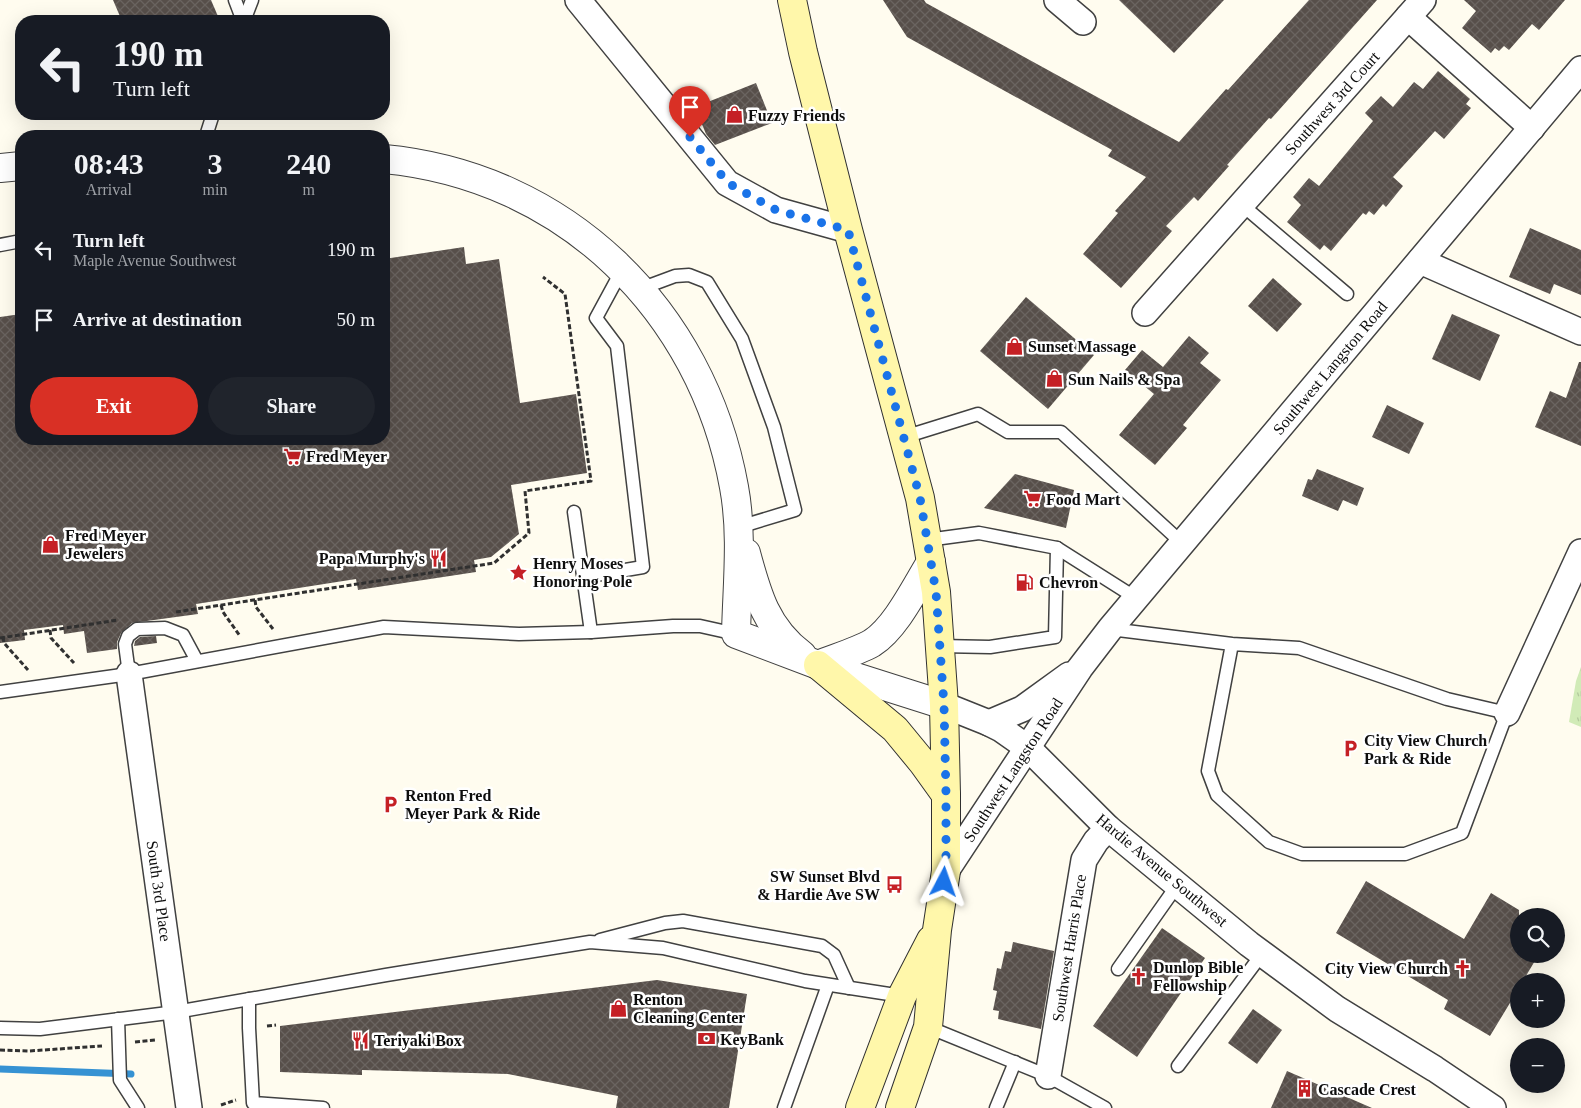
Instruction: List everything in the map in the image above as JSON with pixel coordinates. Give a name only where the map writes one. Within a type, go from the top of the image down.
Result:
[{"type":"main road","points":[[792,0],[848,230],[920,498],[936,592],[944,705],[946,872],[937,930],[928,1027],[900,1108]]},
{"type":"main road","points":[[818,665],[895,729],[924,763],[946,794]]},
{"type":"main road","points":[[860,1108],[902,996],[937,930]]},
{"type":"street","points":[[578,0],[728,183],[776,210],[848,230]]},
{"type":"street","points":[[1057,0],[1083,22]]},
{"type":"street","name":"Southwest 3rd Court","points":[[1145,313],[1416,9],[1532,128]]},
{"type":"street","name":"Southwest Langston Road","points":[[946,872],[1080,668],[1110,629],[1581,69]]},
{"type":"street","name":"Hardie Avenue Southwest","points":[[390,164],[442,168],[478,179],[513,194],[547,212],[580,232],[631,279],[661,314],[682,345],[701,379],[716,414],[727,451],[735,489],[739,527],[736,634],[818,665],[944,705],[1001,729],[1028,748],[1108,828],[1262,954],[1337,1009],[1435,1069],[1493,1108]]},
{"type":"street","points":[[0,168],[15,167]]},
{"type":"street","points":[[1420,261],[1581,332]]},
{"type":"street","name":"Hardie Avenue Southwest","points":[[739,527],[761,605],[771,623],[789,644],[818,665]]},
{"type":"street","points":[[818,665],[860,649],[873,642],[885,632],[894,621],[929,551]]},
{"type":"street","points":[[1507,713],[1581,552]]},
{"type":"street","name":"Southwest Langston Road","points":[[989,723],[1022,708],[1080,668]]},
{"type":"street","name":"South 3rd Place","points":[[128,674],[189,1108]]},
{"type":"street","name":"Southwest Harris Place","points":[[1048,1076],[1084,860],[1096,841],[1108,828]]},
{"type":"lane","points":[[235,0],[241,15]]},
{"type":"lane","points":[[246,15],[252,0]]},
{"type":"lane","points":[[1242,204],[1348,294]]},
{"type":"lane","points":[[0,244],[15,243]]},
{"type":"lane","points":[[584,577],[643,567],[617,346],[596,318],[631,279],[689,275],[706,282],[742,339],[774,427],[795,510],[739,527]]},
{"type":"lane","points":[[904,438],[978,414],[1008,432],[1061,432],[1182,543]]},
{"type":"lane","points":[[574,512],[591,632]]},
{"type":"lane","points":[[929,551],[979,533],[1057,548],[1136,598]]},
{"type":"lane","points":[[940,646],[990,647],[1055,638],[1057,548]]},
{"type":"lane","points":[[0,692],[128,674],[384,627],[519,634],[700,626],[736,634]]},
{"type":"lane","points":[[128,674],[125,644],[128,636],[137,629],[165,628],[183,635],[197,661]]},
{"type":"lane","points":[[1110,629],[1232,644],[1299,648],[1447,699],[1507,713],[1462,832],[1404,854],[1302,854],[1269,842],[1217,795],[1208,771],[1232,644]]},
{"type":"lane","points":[[1118,969],[1178,884]]},
{"type":"lane","points":[[0,1028],[40,1029],[176,1012],[590,942],[665,923],[683,921],[822,946],[834,955],[849,988]]},
{"type":"lane","points":[[590,942],[663,948],[805,981],[902,996]]},
{"type":"lane","points":[[1178,1066],[1262,954]]},
{"type":"lane","points":[[784,1108],[828,984]]},
{"type":"lane","points":[[250,999],[249,1028],[253,1103],[323,1108]]},
{"type":"lane","points":[[118,1019],[120,1080],[138,1108]]},
{"type":"lane","points":[[928,1027],[1048,1076],[1105,1108]]},
{"type":"lane","points":[[996,1108],[1015,1062]]},
{"type":"path","points":[[175,612],[494,563],[529,533],[525,491],[591,481],[565,294],[543,277]]},
{"type":"path","points":[[255,600],[256,607],[285,645]]},
{"type":"path","points":[[222,605],[223,612],[251,651]]},
{"type":"path","points":[[43,686],[4,643],[2,638],[120,620]]},
{"type":"path","points":[[50,630],[51,638],[88,680]]},
{"type":"path","points":[[221,1105],[226,1103]]},
{"type":"green space","points":[[1581,667],[1581,727],[1569,722],[1576,681]]},
{"type":"building","points":[[113,0],[211,0],[217,15],[119,15]]},
{"type":"building","points":[[883,0],[924,0],[926,3],[1179,142],[1309,0],[1377,0],[1271,119],[1269,118],[1227,165],[1229,166],[1198,201],[1194,197],[1166,226],[1172,231],[1121,288],[1083,254],[1118,213],[1115,211],[1146,177],[1108,156],[1112,150],[907,37]]},
{"type":"building","points":[[1119,0],[1224,0],[1174,53]]},
{"type":"building","points":[[1464,0],[1565,0],[1539,30],[1532,24],[1509,50],[1504,46],[1499,51],[1495,48],[1491,53],[1462,28],[1476,11]]},
{"type":"building","points":[[1438,71],[1470,99],[1466,104],[1471,108],[1444,139],[1435,131],[1393,177],[1403,186],[1386,207],[1383,204],[1374,215],[1369,211],[1366,215],[1363,213],[1331,251],[1324,245],[1320,250],[1287,222],[1301,205],[1293,197],[1309,178],[1319,186],[1373,121],[1365,113],[1381,96],[1393,107],[1414,82],[1423,89]]},
{"type":"building","name":"Fuzzy Friends","points":[[756,83],[772,123],[715,145],[706,134],[695,107]]},
{"type":"building","points":[[1530,228],[1581,250],[1581,295],[1554,284],[1550,294],[1509,277]]},
{"type":"building","name":"Fred Meyer","points":[[464,247],[466,264],[499,259],[520,403],[576,394],[587,473],[511,485],[519,534],[491,557],[474,560],[476,572],[358,590],[356,579],[196,604],[198,614],[132,623],[121,633],[117,642],[117,649],[87,653],[84,631],[64,634],[63,625],[24,630],[25,640],[0,643],[0,317],[15,315],[15,445],[390,445],[390,258]]},
{"type":"building","points":[[1273,278],[1302,304],[1277,332],[1248,306]]},
{"type":"building","points":[[1026,297],[1094,355],[1048,409],[980,351]]},
{"type":"building","points":[[1452,314],[1500,335],[1480,381],[1432,359]]},
{"type":"building","points":[[1189,336],[1209,353],[1200,363],[1221,380],[1183,425],[1187,428],[1155,465],[1119,435],[1154,394],[1125,370],[1142,350],[1163,367]]},
{"type":"building","points":[[1579,362],[1581,362],[1581,446],[1535,427],[1550,391],[1566,398]]},
{"type":"building","points":[[1387,405],[1424,423],[1409,454],[1372,437]]},
{"type":"building","points":[[1317,469],[1364,488],[1357,506],[1343,500],[1338,511],[1302,496],[1308,479],[1312,480]]},
{"type":"building","name":"Food Mart","points":[[1015,474],[1074,490],[1066,528],[984,508]]},
{"type":"building","points":[[156,636],[157,643],[134,646],[135,641],[140,637]]},
{"type":"building","name":"City View Church","points":[[1366,881],[1464,939],[1491,893],[1516,908],[1510,908],[1510,963],[1534,963],[1528,973],[1510,973],[1510,1003],[1490,1036],[1444,1009],[1448,1000],[1336,933]]},
{"type":"building","points":[[1162,928],[1205,958],[1137,1057],[1093,1026]]},
{"type":"building","points":[[1013,942],[1054,951],[1041,1029],[998,1019],[999,1011],[993,1010],[997,991],[993,990],[997,968],[1001,969],[1005,951],[1011,952]]},
{"type":"building","points":[[657,980],[747,994],[729,1108],[616,1108],[618,1096],[508,1074],[362,1070],[362,1075],[280,1072],[280,1026]]},
{"type":"building","points":[[1253,1009],[1282,1030],[1257,1064],[1228,1043]]},
{"type":"building","name":"Cascade Crest","points":[[1287,1071],[1372,1108],[1271,1108]]},
{"type":"waterway","points":[[0,1069],[131,1074]]},
{"type":"place","name":"Fuzzy Friends","points":[[734,115]]},
{"type":"place","name":"Sunset Massage","points":[[1014,346]]},
{"type":"place","name":"Sun Nails & Spa","points":[[1054,379]]},
{"type":"place","name":"Fred Meyer","points":[[292,456]]},
{"type":"place","name":"Food Mart","points":[[1032,499]]},
{"type":"place","name":"Fred Meyer Jewelers","points":[[51,544]]},
{"type":"place","name":"Papa Murphy's","points":[[439,558]]},
{"type":"place","name":"Henry Moses Honoring Pole","points":[[519,572]]},
{"type":"place","name":"Chevron","points":[[1025,582]]},
{"type":"place","name":"City View Church Park & Ride","points":[[1350,749]]},
{"type":"place","name":"Renton Fred Meyer Park & Ride","points":[[391,804]]},
{"type":"place","name":"SW Sunset Blvd & Hardie Ave SW","points":[[894,885]]},
{"type":"place","name":"City View Church","points":[[1462,968]]},
{"type":"place","name":"Dunlop Bible Fellowship","points":[[1139,976]]},
{"type":"place","name":"Renton Cleaning Center","points":[[619,1008]]},
{"type":"place","name":"KeyBank","points":[[706,1039]]},
{"type":"place","name":"Teriyaki Box","points":[[360,1040]]},
{"type":"place","name":"Cascade Crest","points":[[1304,1089]]},
{"type":"route","points":[[690,137],[728,183],[776,210],[848,230],[920,498],[936,592],[944,705],[946,872],[944,882]]}]
